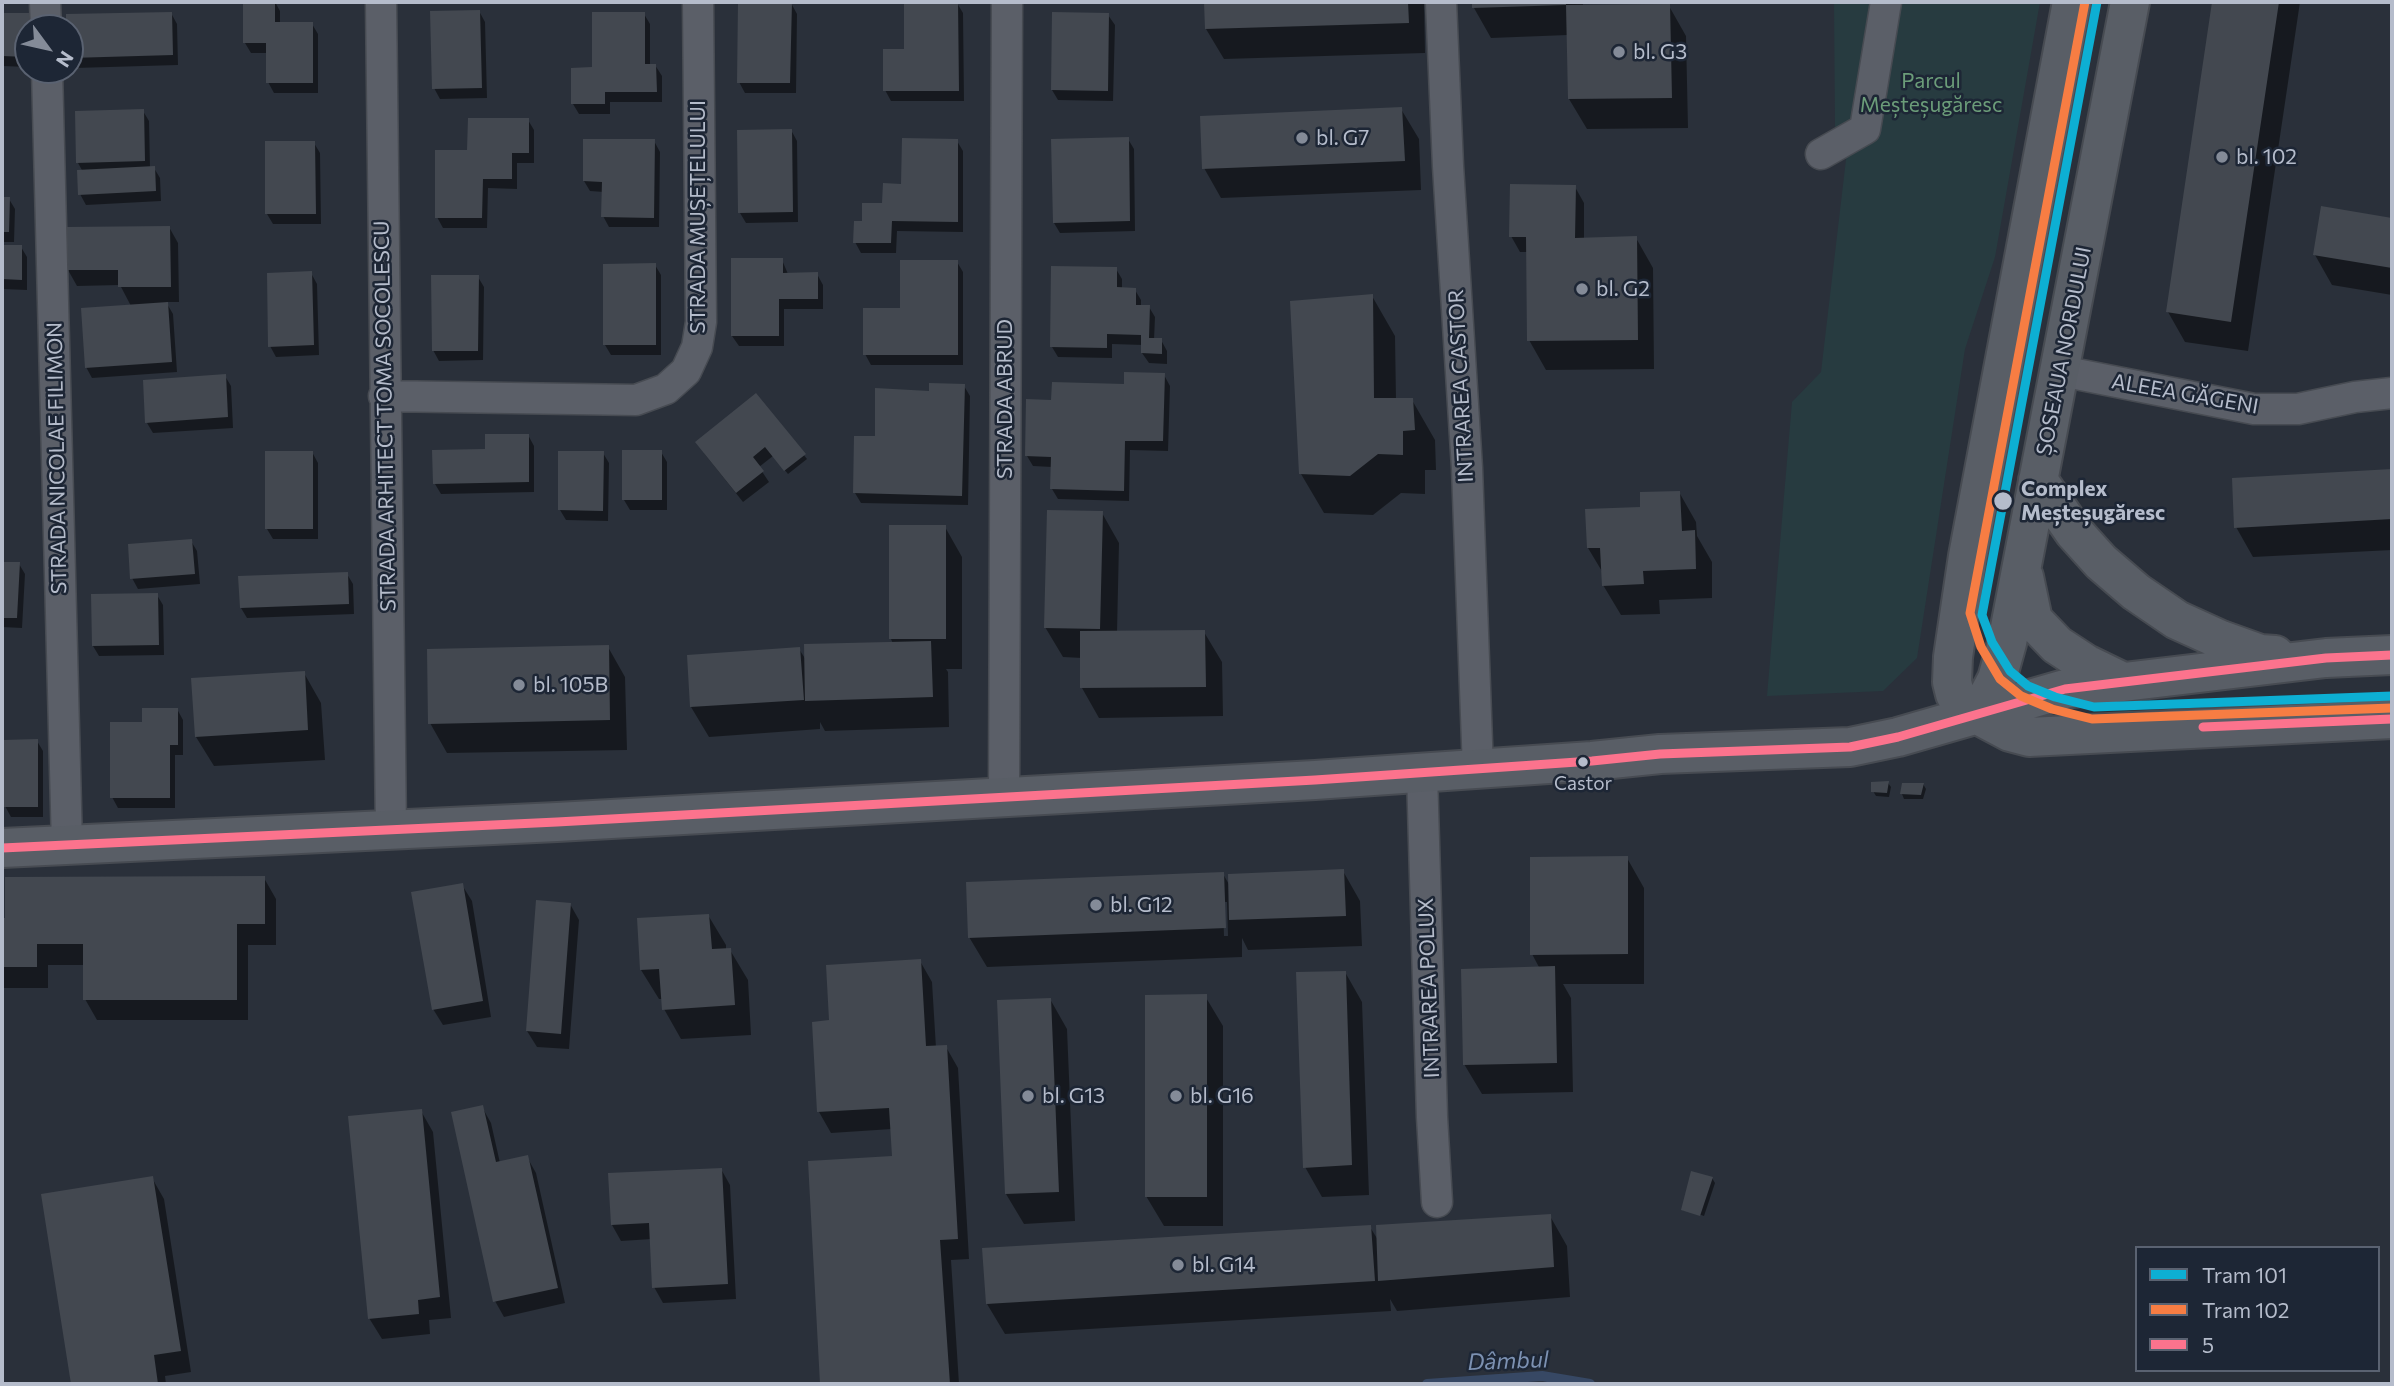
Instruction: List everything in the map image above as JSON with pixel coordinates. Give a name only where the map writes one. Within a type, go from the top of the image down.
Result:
[{"type":"main road","points":[[2072,2],[1968,556],[1953,657],[1952,682],[1955,694],[1961,704],[1978,715],[2010,732],[2029,737],[2392,719]]},
{"type":"main road","name":"ȘOSEAUA NORDULUI","points":[[1978,715],[1997,679],[2022,568],[2130,2]]},
{"type":"main road","points":[[2038,480],[2074,532],[2101,562],[2136,592],[2177,620],[2260,654],[2326,658]]},
{"type":"main road","points":[[2022,568],[2033,620],[2057,645],[2086,664],[2123,682]]},
{"type":"main road","points":[[2,848],[391,831],[1422,774],[1660,754],[1850,747],[1898,737],[2065,689],[2326,658],[2392,655]]},
{"type":"street","name":"STRADA ARHITECT TOMA SOCOLESCU","points":[[381,2],[391,831]]},
{"type":"street","name":"STRADA MUȘEȚELULUI","points":[[384,396],[636,400],[666,389],[686,371],[697,347],[701,322],[698,2]]},
{"type":"street","name":"STRADA ABRUD","points":[[1004,797],[1007,2]]},
{"type":"street","name":"INTRAREA CASTOR","points":[[1441,2],[1448,166],[1467,468],[1478,769]]},
{"type":"street","points":[[1821,154],[1865,130],[1886,2]]},
{"type":"street","name":"STRADA NICOLAE FILIMON","points":[[47,84],[67,846]]},
{"type":"street","name":"ALEEA GĂGENI","points":[[2060,371],[2254,409],[2298,409],[2355,397],[2392,393]]},
{"type":"street","name":"INTRAREA POLUX","points":[[1422,774],[1437,1202]]},
{"type":"green space","name":"Parcul Meșteșugăresc","points":[[1834,2],[2040,2],[1995,257],[1965,349],[1917,658],[1883,691],[1767,696],[1792,402],[1821,372],[1849,134],[1835,127]]},
{"type":"building","points":[[243,2],[275,2],[275,22],[313,22],[313,83],[266,83],[266,43],[243,43]]},
{"type":"building","points":[[738,2],[792,2],[790,83],[737,83]]},
{"type":"building","points":[[904,2],[958,2],[959,91],[883,91],[883,49],[904,49]]},
{"type":"building","points":[[1204,2],[1408,2],[1409,23],[1205,29]]},
{"type":"building","points":[[1472,2],[1566,2],[1566,5],[1472,8]]},
{"type":"building","name":"bl. 102","points":[[2212,2],[2279,2],[2231,322],[2166,312]]},
{"type":"building","name":"bl. G3","points":[[1670,4],[1672,98],[1568,99],[1566,5]]},
{"type":"building","points":[[480,10],[482,88],[432,89],[430,11]]},
{"type":"building","points":[[172,12],[173,55],[84,58],[84,14],[66,14]]},
{"type":"building","points":[[592,12],[645,12],[645,64],[656,64],[657,92],[605,92],[605,104],[571,104],[571,68],[592,67]]},
{"type":"building","points":[[1052,12],[1109,13],[1108,91],[1051,90]]},
{"type":"building","points":[[2,13],[30,13],[14,14],[14,56],[2,56]]},
{"type":"building","name":"bl. G7","points":[[1402,107],[1405,161],[1202,169],[1200,116]]},
{"type":"building","points":[[144,109],[145,161],[76,163],[75,111]]},
{"type":"building","points":[[468,118],[529,118],[529,153],[512,153],[512,179],[483,179],[482,218],[435,218],[435,150],[467,150]]},
{"type":"building","points":[[792,129],[793,212],[738,213],[737,130]]},
{"type":"building","points":[[1129,137],[1130,221],[1053,223],[1051,139]]},
{"type":"building","points":[[902,138],[958,139],[958,222],[892,221],[891,243],[853,243],[854,221],[862,221],[862,203],[882,203],[883,183],[901,184]]},
{"type":"building","points":[[583,139],[655,139],[654,218],[601,217],[602,182],[583,181]]},
{"type":"building","points":[[265,141],[315,141],[316,214],[265,214]]},
{"type":"building","points":[[155,166],[156,191],[78,195],[77,170]]},
{"type":"building","name":"bl. G2","points":[[1510,184],[1576,185],[1575,238],[1637,236],[1638,340],[1527,341],[1526,237],[1509,237]]},
{"type":"building","points":[[2,197],[10,197],[9,232],[2,232]]},
{"type":"building","points":[[2321,206],[2392,218],[2392,268],[2313,255]]},
{"type":"building","points":[[170,226],[171,287],[118,287],[118,270],[66,270],[66,227]]},
{"type":"building","points":[[2,245],[22,245],[22,280],[2,279]]},
{"type":"building","points":[[731,258],[783,258],[783,273],[818,272],[818,299],[779,299],[779,336],[731,336]]},
{"type":"building","points":[[900,260],[958,260],[958,355],[863,355],[863,308],[900,308]]},
{"type":"building","points":[[656,263],[656,345],[603,345],[603,264]]},
{"type":"building","points":[[1051,266],[1117,267],[1117,287],[1136,288],[1136,305],[1150,305],[1149,338],[1162,338],[1162,354],[1141,353],[1141,335],[1107,334],[1107,348],[1050,347]]},
{"type":"building","points":[[312,271],[314,345],[268,347],[267,273]]},
{"type":"building","points":[[431,275],[479,275],[478,351],[432,351]]},
{"type":"building","points":[[1373,294],[1374,398],[1413,398],[1415,430],[1403,431],[1403,455],[1378,454],[1350,476],[1299,474],[1290,301]]},
{"type":"building","points":[[168,302],[172,362],[85,368],[81,308]]},
{"type":"building","points":[[1124,372],[1165,373],[1163,441],[1125,441],[1124,491],[1050,489],[1051,457],[1025,456],[1026,399],[1051,400],[1052,382],[1124,384]]},
{"type":"building","points":[[226,374],[228,417],[145,423],[143,380]]},
{"type":"building","points":[[929,383],[965,384],[962,496],[853,493],[854,436],[875,436],[875,388],[929,391]]},
{"type":"building","points":[[756,393],[806,454],[784,471],[765,447],[753,457],[764,471],[736,493],[695,442]]},
{"type":"building","points":[[485,434],[529,434],[529,482],[433,484],[432,450],[485,449]]},
{"type":"building","points":[[622,450],[662,450],[662,500],[622,500]]},
{"type":"building","points":[[265,451],[313,451],[313,529],[265,529]]},
{"type":"building","points":[[558,451],[604,451],[603,511],[558,510]]},
{"type":"building","points":[[2392,469],[2392,519],[2234,528],[2232,478]]},
{"type":"building","points":[[1680,491],[1682,531],[1695,530],[1696,569],[1643,571],[1644,584],[1602,586],[1600,548],[1587,548],[1585,509],[1640,507],[1640,492]]},
{"type":"building","points":[[1047,510],[1103,511],[1100,629],[1044,628]]},
{"type":"building","points":[[889,525],[946,525],[946,639],[889,639]]},
{"type":"building","points":[[192,539],[195,574],[130,579],[128,544]]},
{"type":"building","points":[[2,562],[20,562],[17,618],[2,618]]},
{"type":"building","points":[[348,572],[349,604],[240,608],[238,576]]},
{"type":"building","points":[[158,593],[159,645],[92,646],[91,594]]},
{"type":"building","points":[[1205,630],[1206,687],[1080,688],[1080,631]]},
{"type":"building","points":[[931,641],[933,697],[805,701],[804,644]]},
{"type":"building","name":"bl. 105B","points":[[609,645],[610,720],[428,724],[427,649]]},
{"type":"building","points":[[800,647],[804,700],[690,707],[687,655]]},
{"type":"building","points":[[305,671],[308,730],[195,737],[191,678]]},
{"type":"building","points":[[142,708],[178,708],[178,745],[170,745],[170,798],[110,798],[110,722],[142,722]]},
{"type":"building","points":[[38,739],[38,807],[3,807],[3,740]]},
{"type":"building","points":[[1889,781],[1887,793],[1871,792],[1871,782]]},
{"type":"building","points":[[1902,783],[1924,783],[1921,795],[1900,794]]},
{"type":"building","points":[[1628,856],[1628,954],[1530,955],[1530,857]]},
{"type":"building","points":[[1344,869],[1346,916],[1229,920],[1228,874]]},
{"type":"building","name":"bl. G12","points":[[1224,872],[1226,928],[968,938],[966,882]]},
{"type":"building","points":[[265,876],[265,924],[237,924],[237,1000],[83,1000],[83,944],[37,944],[37,967],[2,967],[5,877]]},
{"type":"building","points":[[463,883],[483,1001],[432,1010],[411,892]]},
{"type":"building","points":[[536,900],[571,903],[561,1034],[526,1031]]},
{"type":"building","points":[[709,914],[712,949],[731,948],[735,1005],[662,1010],[659,969],[640,970],[637,918]]},
{"type":"building","points":[[921,959],[926,1046],[947,1045],[958,1239],[940,1240],[950,1384],[820,1384],[808,1161],[892,1156],[889,1108],[817,1112],[812,1022],[829,1020],[826,965]]},
{"type":"building","points":[[1555,966],[1557,1063],[1463,1065],[1461,969]]},
{"type":"building","points":[[1346,971],[1352,1165],[1303,1168],[1296,972]]},
{"type":"building","name":"bl. G16","points":[[1207,994],[1207,1197],[1145,1197],[1145,995]]},
{"type":"building","name":"bl. G13","points":[[1051,998],[1059,1192],[1005,1194],[997,1000]]},
{"type":"building","points":[[483,1105],[496,1162],[528,1155],[558,1288],[493,1302],[451,1112]]},
{"type":"building","points":[[422,1109],[440,1297],[418,1300],[419,1314],[368,1319],[348,1116]]},
{"type":"building","points":[[722,1168],[728,1284],[652,1288],[649,1223],[611,1225],[608,1173]]},
{"type":"building","points":[[1691,1171],[1713,1177],[1700,1216],[1681,1210]]},
{"type":"building","points":[[153,1176],[181,1351],[154,1355],[158,1384],[71,1384],[41,1194]]},
{"type":"building","points":[[1551,1214],[1554,1267],[1378,1281],[1376,1225]]},
{"type":"building","name":"bl. G14","points":[[1371,1225],[1375,1281],[986,1304],[982,1248]]},
{"type":"waterway","name":"Dâmbul","points":[[1427,1384],[1542,1376],[1590,1384]]},
{"type":"tram line","name":"102","points":[[2085,2],[1970,613],[1981,647],[2000,679],[2021,696],[2052,709],[2092,719],[2392,708]]},
{"type":"tram line","name":"101","points":[[2097,2],[1982,615],[1992,642],[2010,671],[2028,686],[2055,697],[2094,707],[2392,696]]},
{"type":"transit line","name":"5","points":[[2,848],[557,822],[1315,780],[1660,754],[1850,747],[1898,737],[2065,689],[2326,658],[2392,655]]},
{"type":"transit line","name":"5","points":[[2203,727],[2392,719]]},
{"type":"place","name":"bl. G3","points":[[1619,52]]},
{"type":"place","name":"bl. G7","points":[[1302,138]]},
{"type":"place","name":"bl. 102","points":[[2222,157]]},
{"type":"place","name":"bl. G2","points":[[1582,289]]},
{"type":"place","name":"Complex Meșteșugăresc","points":[[2003,501]]},
{"type":"place","name":"bl. 105B","points":[[519,685]]},
{"type":"place","name":"Castor","points":[[1583,762]]},
{"type":"place","name":"bl. G12","points":[[1096,905]]},
{"type":"place","name":"bl. G13","points":[[1028,1096]]},
{"type":"place","name":"bl. G16","points":[[1176,1096]]},
{"type":"place","name":"bl. G14","points":[[1178,1265]]}]
